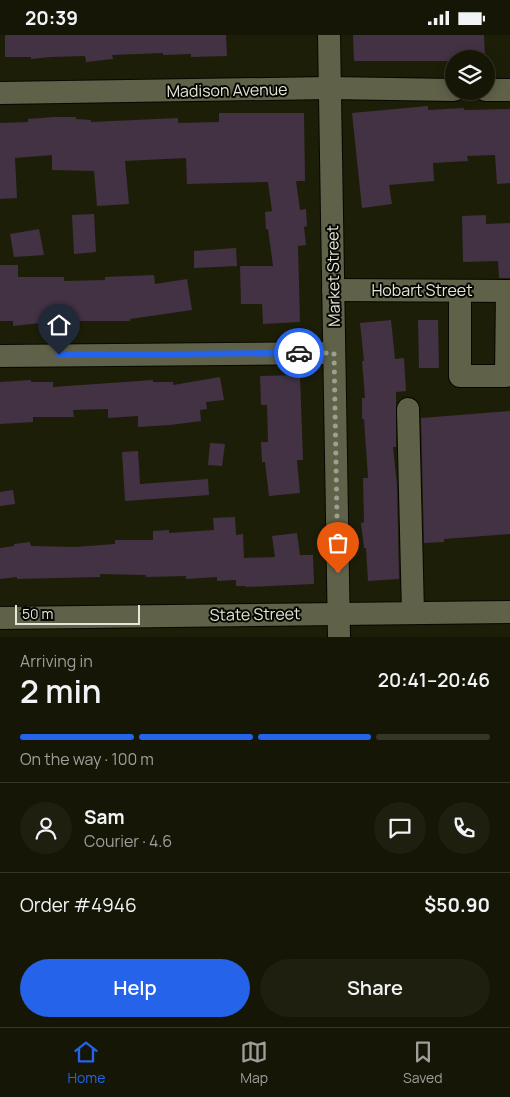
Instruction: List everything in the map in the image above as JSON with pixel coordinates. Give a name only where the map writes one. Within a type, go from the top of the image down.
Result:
[{"type":"street","name":"Market Street","points":[[329,35],[339,637]]},
{"type":"street","name":"Madison Avenue","points":[[0,93],[330,88],[445,90]]},
{"type":"street","points":[[495,90],[510,90]]},
{"type":"street","name":"Hobart Street","points":[[333,290],[508,291]]},
{"type":"street","points":[[460,291],[460,376],[506,376],[508,291]]},
{"type":"street","points":[[0,356],[334,353]]},
{"type":"street","points":[[408,409],[413,613]]},
{"type":"street","name":"State Street","points":[[0,618],[510,612]]},
{"type":"building","points":[[5,35],[226,35],[227,56],[191,57],[191,54],[163,55],[163,53],[112,55],[113,59],[86,62],[85,56],[31,59],[31,57],[5,57]]},
{"type":"building","points":[[353,35],[484,35],[485,50],[445,50],[445,61],[354,61]]},
{"type":"building","points":[[428,106],[428,110],[464,108],[464,110],[510,109],[510,183],[497,184],[495,155],[467,156],[468,161],[433,163],[434,181],[389,185],[392,204],[362,208],[352,113]]},
{"type":"building","points":[[219,113],[304,113],[305,181],[296,181],[300,210],[306,209],[307,226],[304,227],[306,245],[298,246],[300,322],[263,324],[262,304],[241,304],[240,266],[273,266],[268,229],[266,229],[265,212],[272,211],[268,182],[187,184],[186,158],[125,161],[129,204],[97,206],[94,171],[52,170],[52,155],[15,158],[17,198],[0,199],[0,123],[28,122],[28,119],[54,117],[76,117],[76,119],[91,120],[91,122],[178,118],[178,123],[219,122]]},
{"type":"building","points":[[94,214],[96,252],[74,254],[72,215]]},
{"type":"building","points":[[486,215],[486,224],[510,223],[510,278],[499,278],[498,261],[463,262],[462,216]]},
{"type":"building","points":[[39,229],[44,255],[14,257],[10,234]]},
{"type":"building","points":[[236,248],[237,266],[194,268],[194,251]]},
{"type":"building","points":[[0,265],[18,265],[18,277],[64,277],[64,281],[105,280],[105,277],[154,275],[155,284],[187,279],[192,310],[130,319],[130,321],[59,321],[13,326],[13,321],[0,321]]},
{"type":"building","points":[[391,320],[395,359],[404,358],[406,391],[396,392],[396,447],[393,447],[397,485],[399,579],[368,581],[366,548],[364,548],[361,523],[364,522],[363,478],[368,478],[364,419],[362,419],[362,398],[365,398],[360,323]]},
{"type":"building","points":[[418,320],[438,320],[439,368],[419,368]]},
{"type":"building","points":[[300,375],[303,460],[297,460],[300,493],[269,496],[265,462],[262,462],[261,442],[268,442],[267,405],[261,405],[260,376]]},
{"type":"building","points":[[220,377],[224,400],[206,402],[207,409],[200,410],[201,421],[138,427],[138,416],[108,418],[108,409],[73,410],[74,417],[33,417],[33,422],[0,424],[0,382],[31,380],[31,382],[53,382],[53,387],[153,380],[153,382],[173,382],[173,385]]},
{"type":"building","points":[[510,411],[510,534],[444,539],[444,542],[424,543],[421,418]]},
{"type":"building","points":[[210,443],[225,444],[222,466],[208,465]]},
{"type":"building","points":[[138,451],[140,484],[208,479],[209,495],[125,501],[122,452]]},
{"type":"building","points":[[13,490],[15,504],[0,506],[0,492]]},
{"type":"building","points":[[235,517],[236,535],[243,534],[244,558],[275,557],[272,536],[297,533],[300,555],[313,555],[314,584],[246,587],[236,586],[236,580],[217,581],[217,577],[186,579],[186,576],[146,577],[146,575],[100,574],[100,577],[17,579],[17,577],[0,579],[0,548],[14,546],[14,544],[30,542],[31,546],[75,547],[115,544],[115,540],[153,540],[153,531],[169,530],[169,533],[214,530],[213,518]]},
{"type":"way so far","points":[[299,353],[334,353],[338,573]]},
{"type":"route","points":[[59,355],[299,353]]}]
